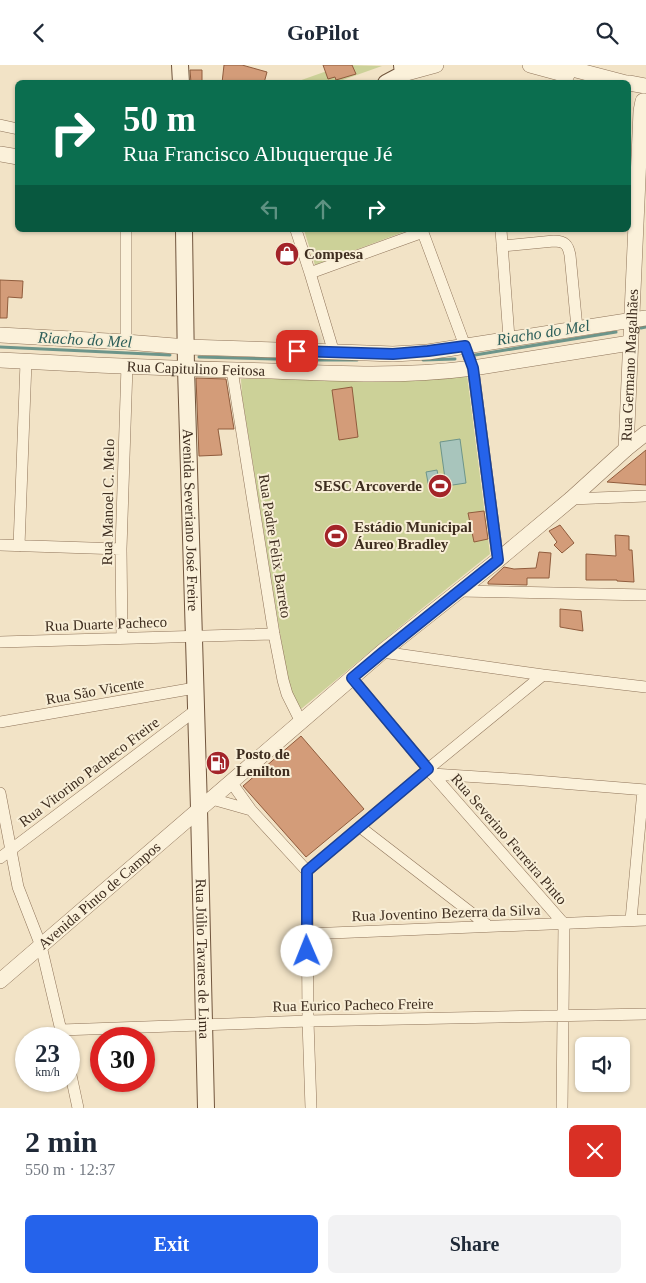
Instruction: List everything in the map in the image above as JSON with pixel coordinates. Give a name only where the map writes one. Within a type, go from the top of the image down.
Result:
[{"type":"main road","points":[[180,65],[180,80]]},
{"type":"main road","points":[[389,80],[402,69]]},
{"type":"main road","name":"Avenida Severiano José Freire","points":[[184,232],[196,710],[206,804]]},
{"type":"main road","name":"Rua Júlio Tavares de Lima","points":[[206,804],[204,1024],[206,1108]]},
{"type":"street","points":[[402,69],[436,65]]},
{"type":"street","points":[[530,65],[583,80]]},
{"type":"street","points":[[557,65],[616,80]]},
{"type":"street","points":[[631,84],[646,86]]},
{"type":"street","points":[[631,94],[645,101]]},
{"type":"street","name":"Rua Germano Magalhães","points":[[626,449],[641,111],[645,101]]},
{"type":"street","points":[[0,125],[15,128]]},
{"type":"street","points":[[0,155],[15,157]]},
{"type":"street","points":[[126,232],[126,342]]},
{"type":"street","points":[[297,232],[334,353]]},
{"type":"street","points":[[310,273],[419,232]]},
{"type":"street","points":[[422,232],[473,368],[498,560]]},
{"type":"street","points":[[501,232],[509,338]]},
{"type":"street","points":[[502,246],[554,241],[566,243],[570,255],[577,329]]},
{"type":"street","name":"Rua Capitulino Feitosa","points":[[0,335],[186,347],[334,353],[411,353],[646,318]]},
{"type":"street","name":"Rua Capitulino Feitosa","points":[[0,360],[232,370],[398,374],[452,371],[630,343]]},
{"type":"street","points":[[19,546],[26,362]]},
{"type":"street","name":"Rua Manoel C. Melo","points":[[122,638],[121,549],[127,366]]},
{"type":"street","name":"Rua Padre Felix Barreto","points":[[232,370],[283,680],[287,694],[301,722]]},
{"type":"street","name":"Avenida Pinto de Campos","points":[[0,981],[352,678],[498,560],[646,433]]},
{"type":"street","points":[[571,499],[646,496]]},
{"type":"street","points":[[0,545],[121,549]]},
{"type":"street","points":[[458,591],[646,595]]},
{"type":"street","name":"Rua Duarte Pacheco","points":[[0,643],[274,634]]},
{"type":"street","points":[[382,653],[646,687]]},
{"type":"street","points":[[307,871],[430,771],[543,675]]},
{"type":"street","name":"Rua Severino Ferreira Pinto","points":[[352,678],[430,771],[564,924],[562,1108]]},
{"type":"street","name":"Rua São Vicente","points":[[0,722],[196,688]]},
{"type":"street","name":"Rua Vitorino Pacheco Freire","points":[[0,858],[196,710]]},
{"type":"street","points":[[430,771],[644,790],[630,921]]},
{"type":"street","points":[[231,782],[251,810],[307,871],[308,1021],[311,1108]]},
{"type":"street","points":[[0,793],[18,887],[41,946],[60,1027]]},
{"type":"street","points":[[206,804],[251,810]]},
{"type":"street","points":[[360,827],[487,925]]},
{"type":"street","name":"Rua Joventino Bezerra da Silva","points":[[307,934],[487,925],[646,920]]},
{"type":"street","name":"Rua Eurico Pacheco Freire","points":[[80,1033],[204,1024],[646,1014]]},
{"type":"street","points":[[75,1092],[78,1108]]},
{"type":"green space","points":[[344,65],[382,66],[343,80],[302,80]]},
{"type":"green space","points":[[305,232],[404,232],[315,265]]},
{"type":"green space","points":[[467,375],[490,554],[301,709],[289,689],[242,396],[241,379]]},
{"type":"water","points":[[460,439],[466,483],[446,486],[440,442]]},
{"type":"water","points":[[437,470],[440,486],[429,488],[426,472]]},
{"type":"building","points":[[224,65],[242,65],[267,72],[265,80],[222,80]]},
{"type":"building","points":[[323,65],[352,65],[356,74],[336,80],[335,77],[328,79]]},
{"type":"building","points":[[190,70],[202,70],[202,80],[191,80]]},
{"type":"building","points":[[0,280],[23,281],[22,298],[8,297],[7,318],[0,318]]},
{"type":"building","points":[[196,378],[226,379],[234,429],[218,429],[222,455],[199,456]]},
{"type":"building","points":[[352,387],[358,437],[339,440],[332,390]]},
{"type":"building","points":[[646,450],[646,485],[607,482]]},
{"type":"building","points":[[484,511],[488,539],[474,542],[468,513]]},
{"type":"building","points":[[560,525],[574,543],[562,553],[554,545],[557,542],[549,531]]},
{"type":"building","points":[[615,535],[629,536],[629,550],[632,550],[634,582],[586,580],[586,554],[616,556]]},
{"type":"building","points":[[539,552],[551,553],[549,578],[527,578],[527,585],[488,584],[504,567],[514,569],[536,568]]},
{"type":"building","points":[[560,609],[581,611],[583,631],[560,627]]},
{"type":"building","points":[[301,736],[364,809],[306,857],[243,786]]},
{"type":"waterway","name":"Riacho do Mel","points":[[641,328],[646,327]]},
{"type":"waterway","name":"Riacho do Mel","points":[[475,355],[616,332]]},
{"type":"waterway","name":"Riacho do Mel","points":[[0,347],[170,355]]},
{"type":"waterway","name":"Riacho do Mel","points":[[199,357],[357,360]]},
{"type":"waterway","name":"Riacho do Mel","points":[[423,360],[455,359]]},
{"type":"place","name":"Compesa","points":[[287,254]]},
{"type":"place","name":"SESC Arcoverde","points":[[440,486]]},
{"type":"place","name":"Estádio Municipal Áureo Bradley","points":[[336,536]]},
{"type":"place","name":"Posto de Lenilton","points":[[218,763]]},
{"type":"route","points":[[297,351],[393,354],[465,346],[473,368],[498,560],[352,678],[428,769],[307,871],[307,951]]}]
